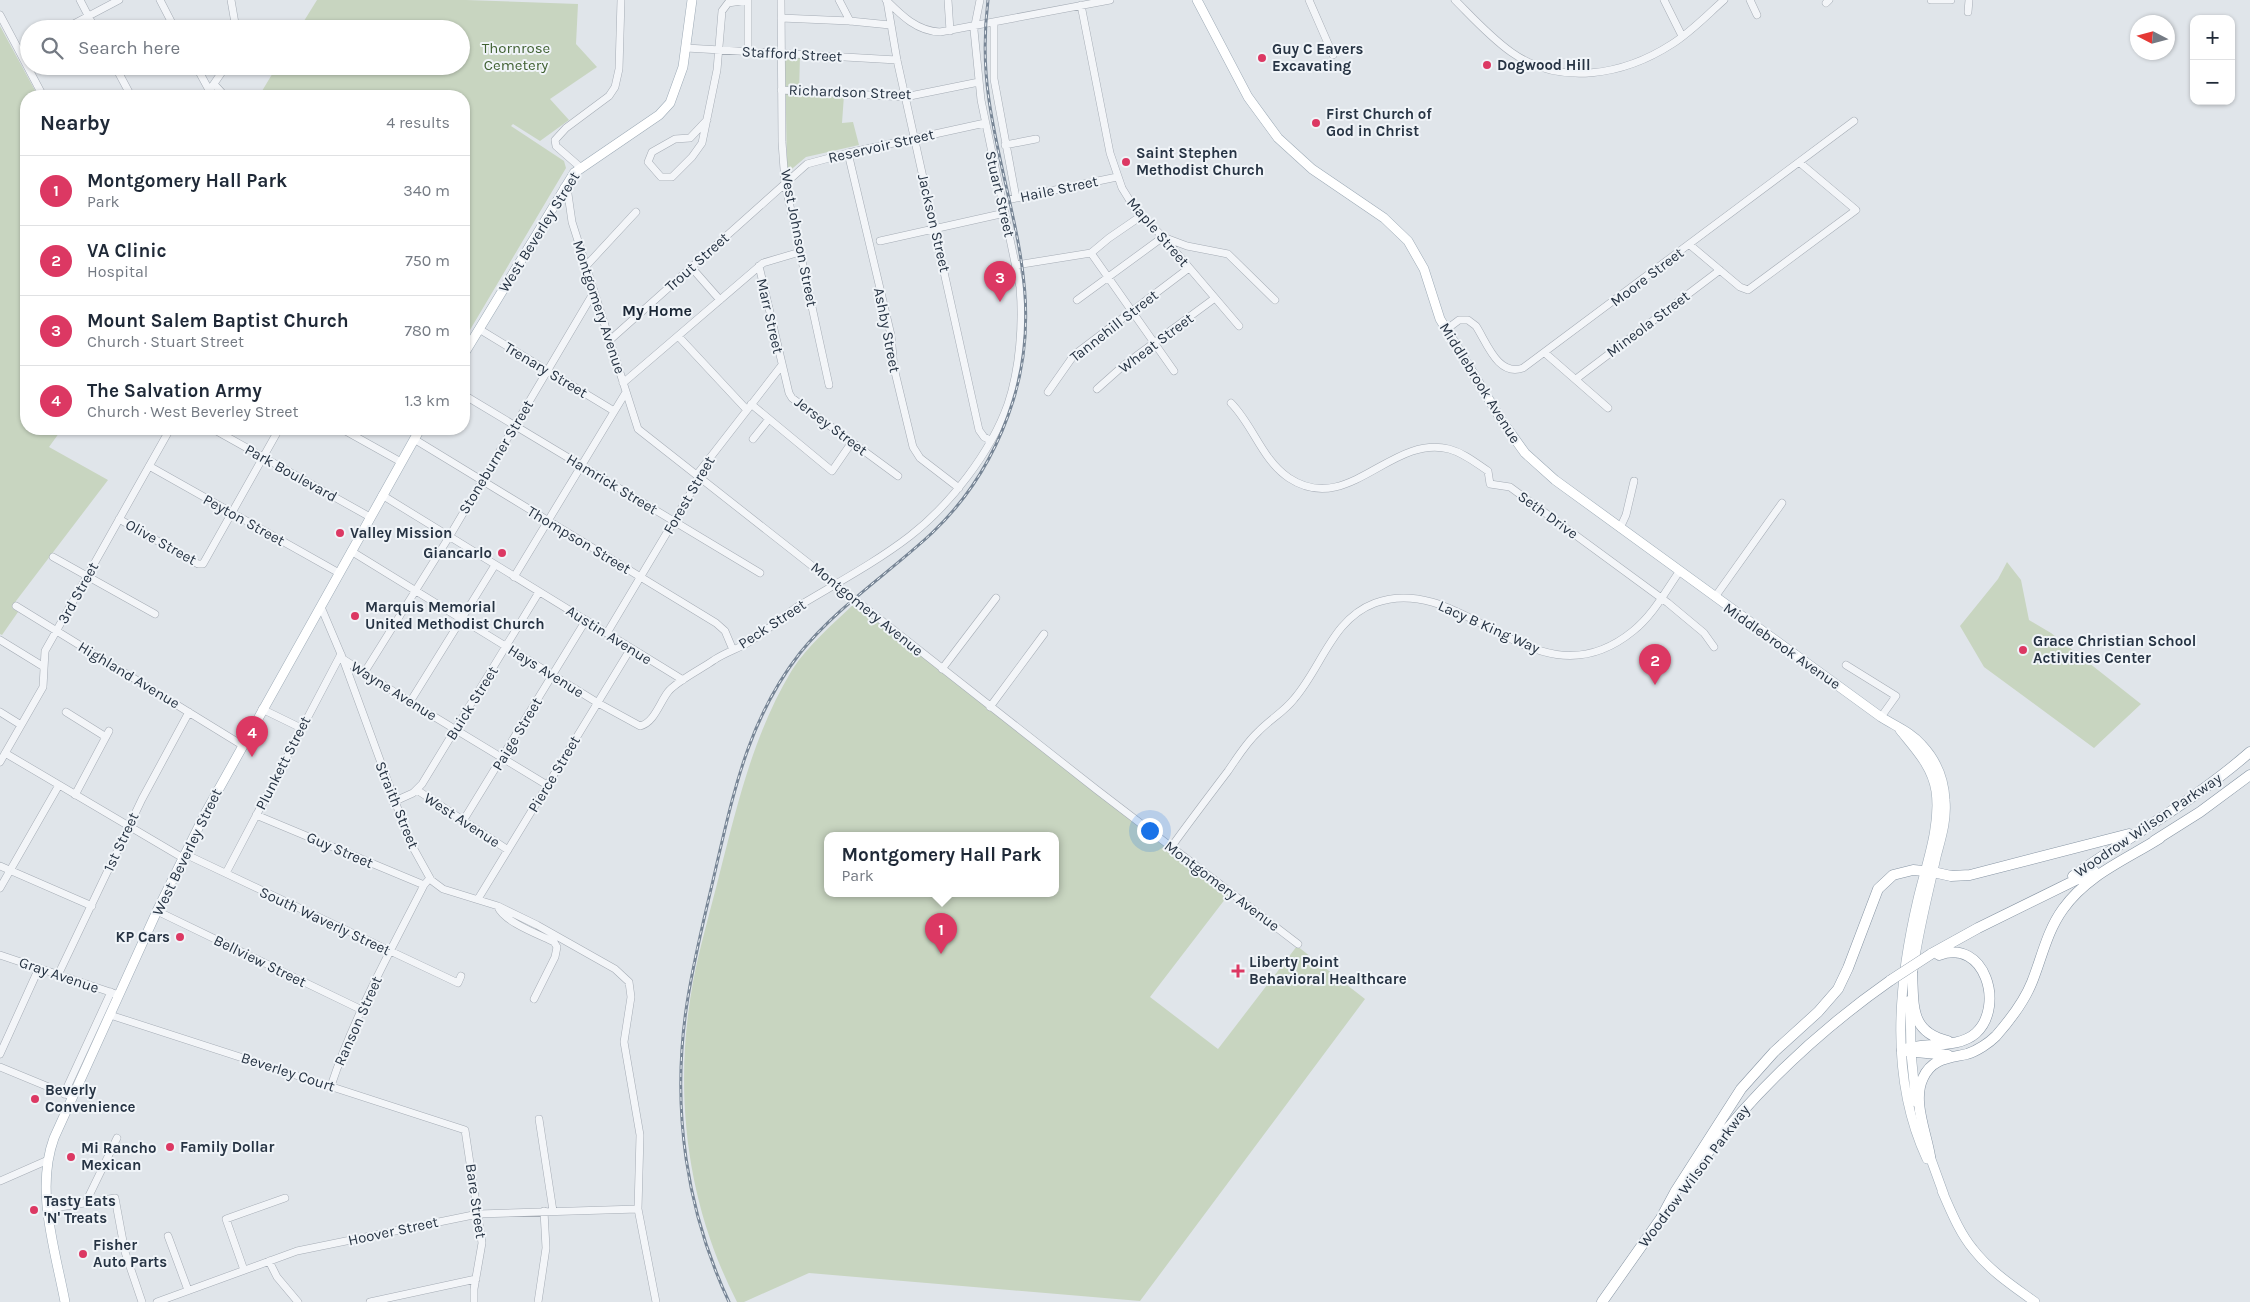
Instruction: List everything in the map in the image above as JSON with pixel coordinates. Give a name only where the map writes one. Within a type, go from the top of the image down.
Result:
[{"type":"highway","name":"Woodrow Wilson Parkway","points":[[2045,895],[2119,844],[2164,818],[2210,785],[2250,752]]},
{"type":"highway","name":"Woodrow Wilson Parkway","points":[[1602,1302],[1721,1136],[1760,1091],[1817,1036],[1874,992],[1978,928],[2160,838],[2200,812],[2250,775]]},
{"type":"highway","points":[[1661,1218],[1675,1192],[1741,1089],[1774,1052],[1818,1012],[1838,989],[1878,889],[1893,875],[1912,870],[1960,876],[1976,874],[2124,836],[2164,818]]},
{"type":"highway","points":[[1930,1156],[1919,1097],[1920,1086],[1930,1067],[1938,1061],[1968,1054],[1985,1045],[1994,1037],[2015,1012],[2032,982],[2045,942],[2056,920],[2081,887],[2103,871],[2127,859],[2160,838]]},
{"type":"highway","points":[[1908,1050],[1970,1037],[1986,1019],[1989,994],[1986,977],[1977,962],[1960,952],[1947,952],[1930,957]]},
{"type":"highway","points":[[1912,972],[1914,1010],[1918,1022],[1928,1033],[1951,1042]]},
{"type":"highway","points":[[1908,1050],[1954,1056]]},
{"type":"main road","name":"West Beverley Street","points":[[470,344],[564,187],[580,168],[659,115],[666,108],[680,80],[692,0]]},
{"type":"main road","name":"Middlebrook Avenue","points":[[1197,0],[1248,97],[1278,138],[1320,176],[1384,218],[1408,242],[1420,261],[1437,312],[1502,421],[1525,453],[1547,474],[1620,528],[1881,717],[1911,734],[1928,751],[1943,783],[1945,817],[1936,858],[1913,917],[1902,985],[1908,1050]]},
{"type":"main road","name":"West Beverley Street","points":[[65,1302],[46,1189],[48,1160],[68,1095],[110,1015],[115,994],[242,745],[416,435]]},
{"type":"main road","name":"Middlebrook Avenue","points":[[1898,728],[1924,759],[1936,791],[1936,817],[1929,872]]},
{"type":"main road","points":[[1929,872],[1912,972],[1905,1088],[1912,1121],[1917,1137],[1964,1237],[1980,1258],[2035,1302]]},
{"type":"main road","points":[[1908,1050],[1918,1114],[1944,1195]]},
{"type":"street","points":[[80,0],[90,20]]},
{"type":"street","points":[[81,20],[119,0]]},
{"type":"street","points":[[160,0],[170,20]]},
{"type":"street","points":[[231,0],[234,20]]},
{"type":"street","points":[[580,168],[556,146],[554,140],[566,128],[609,96],[615,87],[619,69],[621,0]]},
{"type":"street","points":[[707,120],[690,138],[675,139],[652,152],[649,157],[649,165],[661,177],[672,177],[700,147],[707,120],[715,85],[723,7],[731,2],[748,0],[748,52]]},
{"type":"street","name":"West Johnson Street","points":[[781,0],[781,90],[785,183],[829,385]]},
{"type":"street","points":[[839,0],[850,20]]},
{"type":"street","points":[[886,0],[903,17],[918,27],[934,32],[950,31],[1110,0]]},
{"type":"street","name":"Jackson Street","points":[[886,0],[905,97],[979,430],[984,437],[990,440]]},
{"type":"street","points":[[948,0],[950,31]]},
{"type":"street","name":"Stuart Street","points":[[836,584],[911,536],[958,488],[990,440],[1008,402],[1016,364],[1021,300],[1016,265],[985,123],[979,82],[976,26],[980,0]]},
{"type":"street","points":[[1309,0],[1333,55]]},
{"type":"street","points":[[1455,0],[1476,22],[1512,52],[1538,66],[1566,73],[1593,73],[1614,70],[1648,56],[1682,36],[1724,0]]},
{"type":"street","points":[[1664,0],[1682,36]]},
{"type":"street","points":[[1750,0],[1757,15]]},
{"type":"street","points":[[1931,0],[1951,0]]},
{"type":"street","points":[[1968,12],[1969,0]]},
{"type":"street","name":"Maple Street","points":[[1081,6],[1110,153],[1117,177],[1126,196],[1239,326]]},
{"type":"street","points":[[0,15],[20,52]]},
{"type":"street","points":[[781,18],[850,20],[890,25]]},
{"type":"street","points":[[994,23],[994,79],[1016,198]]},
{"type":"street","name":"Stafford Street","points":[[686,48],[897,60]]},
{"type":"street","points":[[32,75],[40,90]]},
{"type":"street","points":[[120,75],[129,90]]},
{"type":"street","points":[[203,75],[216,90]]},
{"type":"street","points":[[209,90],[220,75]]},
{"type":"street","name":"Richardson Street","points":[[781,90],[905,97],[979,82]]},
{"type":"street","name":"Moore Street","points":[[1447,330],[1459,320],[1473,322],[1499,364],[1509,370],[1522,369],[1854,122]]},
{"type":"street","name":"Reservoir Street","points":[[785,183],[806,164],[985,123]]},
{"type":"street","points":[[1005,145],[1036,139]]},
{"type":"street","name":"Ashby Street","points":[[848,153],[891,335],[894,368],[913,447],[920,458],[958,488]]},
{"type":"street","points":[[1690,245],[1744,290],[1750,290],[1856,210],[1799,162]]},
{"type":"street","name":"Haile Street","points":[[1002,201],[1117,177]]},
{"type":"street","name":"Trout Street","points":[[610,340],[785,183]]},
{"type":"street","name":"Montgomery Avenue","points":[[564,187],[568,194],[572,222],[638,429],[990,707],[1298,944]]},
{"type":"street","points":[[586,266],[636,212]]},
{"type":"street","points":[[880,241],[1005,213]]},
{"type":"street","points":[[1016,265],[1090,253],[1142,216]]},
{"type":"street","points":[[1077,300],[1163,237],[1187,246],[1228,254],[1275,300]]},
{"type":"street","points":[[623,383],[679,337],[759,266],[766,261],[800,252]]},
{"type":"street","points":[[1090,253],[1174,371]]},
{"type":"street","name":"Marr Street","points":[[759,266],[782,365]]},
{"type":"street","points":[[691,267],[720,300]]},
{"type":"street","name":"Tannehill Street","points":[[1048,392],[1074,355],[1189,268]]},
{"type":"street","name":"Mineola Street","points":[[1576,379],[1720,270]]},
{"type":"street","name":"Stoneburner Street","points":[[364,673],[449,536],[594,292]]},
{"type":"street","name":"Wheat Street","points":[[1098,389],[1124,366],[1215,298]]},
{"type":"street","name":"Trenary Street","points":[[479,329],[614,411]]},
{"type":"street","points":[[679,337],[749,407],[769,419],[832,471],[852,442]]},
{"type":"street","points":[[1545,353],[1608,408]]},
{"type":"street","name":"Forest Street","points":[[607,633],[674,522],[699,472],[782,365]]},
{"type":"street","name":"Jersey Street","points":[[782,365],[792,398],[898,476]]},
{"type":"street","points":[[514,577],[626,392]]},
{"type":"street","name":"Hamrick Street","points":[[470,399],[760,573]]},
{"type":"street","name":"Seth Drive","points":[[1231,402],[1240,411],[1276,468],[1294,481],[1306,486],[1322,488],[1344,485],[1407,452],[1420,448],[1436,447],[1457,452],[1488,472],[1490,484],[1510,487],[1661,598],[1704,632],[1714,647]]},
{"type":"street","points":[[753,439],[769,419]]},
{"type":"street","name":"3rd Street","points":[[0,762],[43,685],[44,654],[167,435]]},
{"type":"street","name":"Park Boulevard","points":[[224,435],[370,518]]},
{"type":"street","points":[[232,513],[276,435]]},
{"type":"street","points":[[353,435],[400,462]]},
{"type":"street","name":"Thompson Street","points":[[414,439],[716,623],[725,631],[734,650]]},
{"type":"street","name":"Peyton Street","points":[[149,466],[339,573]]},
{"type":"street","points":[[1620,528],[1626,515],[1634,481]]},
{"type":"street","name":"Austin Avenue","points":[[382,495],[683,680]]},
{"type":"street","points":[[1715,598],[1782,503]]},
{"type":"street","name":"Olive Street","points":[[119,519],[198,564],[203,564],[232,513]]},
{"type":"street","name":"Hays Avenue","points":[[351,551],[598,703],[640,726]]},
{"type":"street","points":[[53,557],[155,614]]},
{"type":"street","points":[[410,702],[495,565]]},
{"type":"street","name":"Lacy B King Way","points":[[1172,846],[1252,738],[1295,699],[1340,628],[1365,608],[1390,599],[1421,598],[1444,606],[1532,649],[1548,653],[1569,654],[1592,651],[1618,642],[1640,625],[1680,572]]},
{"type":"street","name":"Peck Street","points":[[640,726],[649,721],[673,685],[750,642],[782,617],[836,584]]},
{"type":"street","name":"Buick Street","points":[[394,802],[417,790],[422,784],[539,592]]},
{"type":"street","points":[[942,669],[996,598]]},
{"type":"street","name":"Highland Avenue","points":[[16,606],[242,745]]},
{"type":"street","name":"Straith Street","points":[[321,606],[342,656],[410,842],[430,878],[444,889],[498,906],[570,942],[616,969],[630,986],[631,997],[624,1042],[640,1135],[638,1209]]},
{"type":"street","name":"Paige Street","points":[[463,821],[586,620]]},
{"type":"street","points":[[990,707],[1044,634]]},
{"type":"street","points":[[0,640],[44,666]]},
{"type":"street","name":"Pierce Street","points":[[478,899],[631,648]]},
{"type":"street","name":"Wayne Avenue","points":[[342,656],[364,673],[410,702],[547,785]]},
{"type":"street","name":"Plunkett Street","points":[[226,874],[301,728],[342,656]]},
{"type":"street","points":[[1846,665],[1896,696],[1881,717]]},
{"type":"street","points":[[262,709],[301,728]]},
{"type":"street","points":[[0,712],[21,725]]},
{"type":"street","points":[[66,712],[108,734],[75,795]]},
{"type":"street","name":"1st Street","points":[[58,975],[129,826],[188,712]]},
{"type":"street","name":"South Waverly Street","points":[[5,753],[184,856],[458,984],[462,976]]},
{"type":"street","points":[[0,888],[59,785]]},
{"type":"street","name":"West Avenue","points":[[417,790],[508,850]]},
{"type":"street","name":"Guy Street","points":[[256,815],[424,885]]},
{"type":"street","points":[[0,866],[92,906]]},
{"type":"street","name":"Ranson Street","points":[[331,1086],[341,1055],[362,1010],[424,885],[430,878]]},
{"type":"street","points":[[498,906],[505,916],[554,942],[557,946],[555,957],[534,999]]},
{"type":"street","name":"Bellview Street","points":[[157,911],[362,1010]]},
{"type":"street","name":"Gray Avenue","points":[[0,955],[115,994]]},
{"type":"street","points":[[0,1054],[39,968]]},
{"type":"street","name":"West Beverley Street","points":[[68,1095],[115,994]]},
{"type":"street","name":"Beverley Court","points":[[110,1015],[465,1130]]},
{"type":"street","points":[[0,1067],[68,1095]]},
{"type":"street","points":[[539,1119],[553,1211]]},
{"type":"street","name":"Bare Street","points":[[465,1130],[482,1243],[474,1302]]},
{"type":"street","points":[[86,1202],[117,1138]]},
{"type":"street","points":[[0,1181],[48,1160]]},
{"type":"street","points":[[48,1209],[116,1198],[125,1252],[142,1302]]},
{"type":"street","points":[[244,1270],[226,1219],[285,1198]]},
{"type":"street","points":[[638,1209],[656,1302]]},
{"type":"street","name":"Hoover Street","points":[[157,1302],[302,1250],[478,1214],[638,1209]]},
{"type":"street","points":[[538,1302],[546,1248],[544,1211]]},
{"type":"street","points":[[168,1236],[188,1290]]},
{"type":"street","points":[[269,1261],[277,1277],[298,1302]]},
{"type":"street","points":[[370,1302],[476,1279]]},
{"type":"green space","name":"Thornrose Cemetery","points":[[317,0],[466,0],[578,4],[576,44],[597,67],[550,99],[569,120],[540,141],[513,124],[511,126],[564,161],[566,168],[470,330],[470,90],[263,90],[272,75],[470,75],[470,20],[305,20]]},
{"type":"green space","points":[[0,26],[20,63],[20,75],[27,75],[35,90],[20,90],[20,435],[58,435],[49,447],[108,480],[16,601],[12,608],[18,612],[2,635],[0,634]]},
{"type":"green space","points":[[785,55],[800,56],[799,93],[844,95],[842,123],[853,122],[859,145],[806,157],[787,173]]},
{"type":"green space","name":"Grace Christian School Activities Center","points":[[2007,562],[2021,580],[2029,620],[2051,633],[2141,704],[2094,748],[1984,667],[1960,626],[1998,579]]},
{"type":"green space","points":[[854,604],[1229,894],[1150,997],[1218,1049],[1297,946],[1365,999],[1140,1301],[809,1273],[744,1302],[737,1302],[706,1226],[695,1186],[688,1146],[685,1105],[684,1064],[687,1023],[702,941],[741,794],[757,743],[767,718],[792,670],[813,643]]},
{"type":"railway","points":[[729,1302],[702,1232],[686,1159],[682,1122],[682,1047],[686,1010],[700,936],[724,834],[746,753],[768,702],[800,653],[830,620],[932,533],[970,489],[981,473],[999,438],[1013,401],[1022,361],[1026,323],[1024,286],[1019,249],[987,87],[985,50],[988,0]]},
{"type":"place","name":"Guy C Eavers Excavating","points":[[1262,58]]},
{"type":"place","name":"Dogwood Hill","points":[[1487,65]]},
{"type":"place","name":"First Church of God in Christ","points":[[1316,123]]},
{"type":"place","name":"Saint Stephen Methodist Church","points":[[1126,162]]},
{"type":"place","name":"Mount Salem Baptist Church","points":[[1000,302]]},
{"type":"place","name":"Valley Mission","points":[[340,533]]},
{"type":"place","name":"Giancarlo","points":[[502,553]]},
{"type":"place","name":"Marquis Memorial United Methodist Church","points":[[355,616]]},
{"type":"place","name":"Grace Christian School Activities Center","points":[[2023,650]]},
{"type":"place","name":"VA Clinic","points":[[1655,685]]},
{"type":"place","name":"The Salvation Army","points":[[252,757]]},
{"type":"place","name":"KP Cars","points":[[180,937]]},
{"type":"place","name":"Montgomery Hall Park","points":[[941,954]]},
{"type":"place","name":"Liberty Point Behavioral Healthcare","points":[[1238,971]]},
{"type":"place","name":"Beverly Convenience","points":[[35,1099]]},
{"type":"place","name":"Family Dollar","points":[[170,1147]]},
{"type":"place","name":"Mi Rancho Mexican","points":[[71,1157]]},
{"type":"place","name":"Tasty Eats 'N' Treats","points":[[34,1210]]},
{"type":"place","name":"Fisher Auto Parts","points":[[83,1254]]},
{"type":"district","name":"My Home","points":[[657,310]]}]
